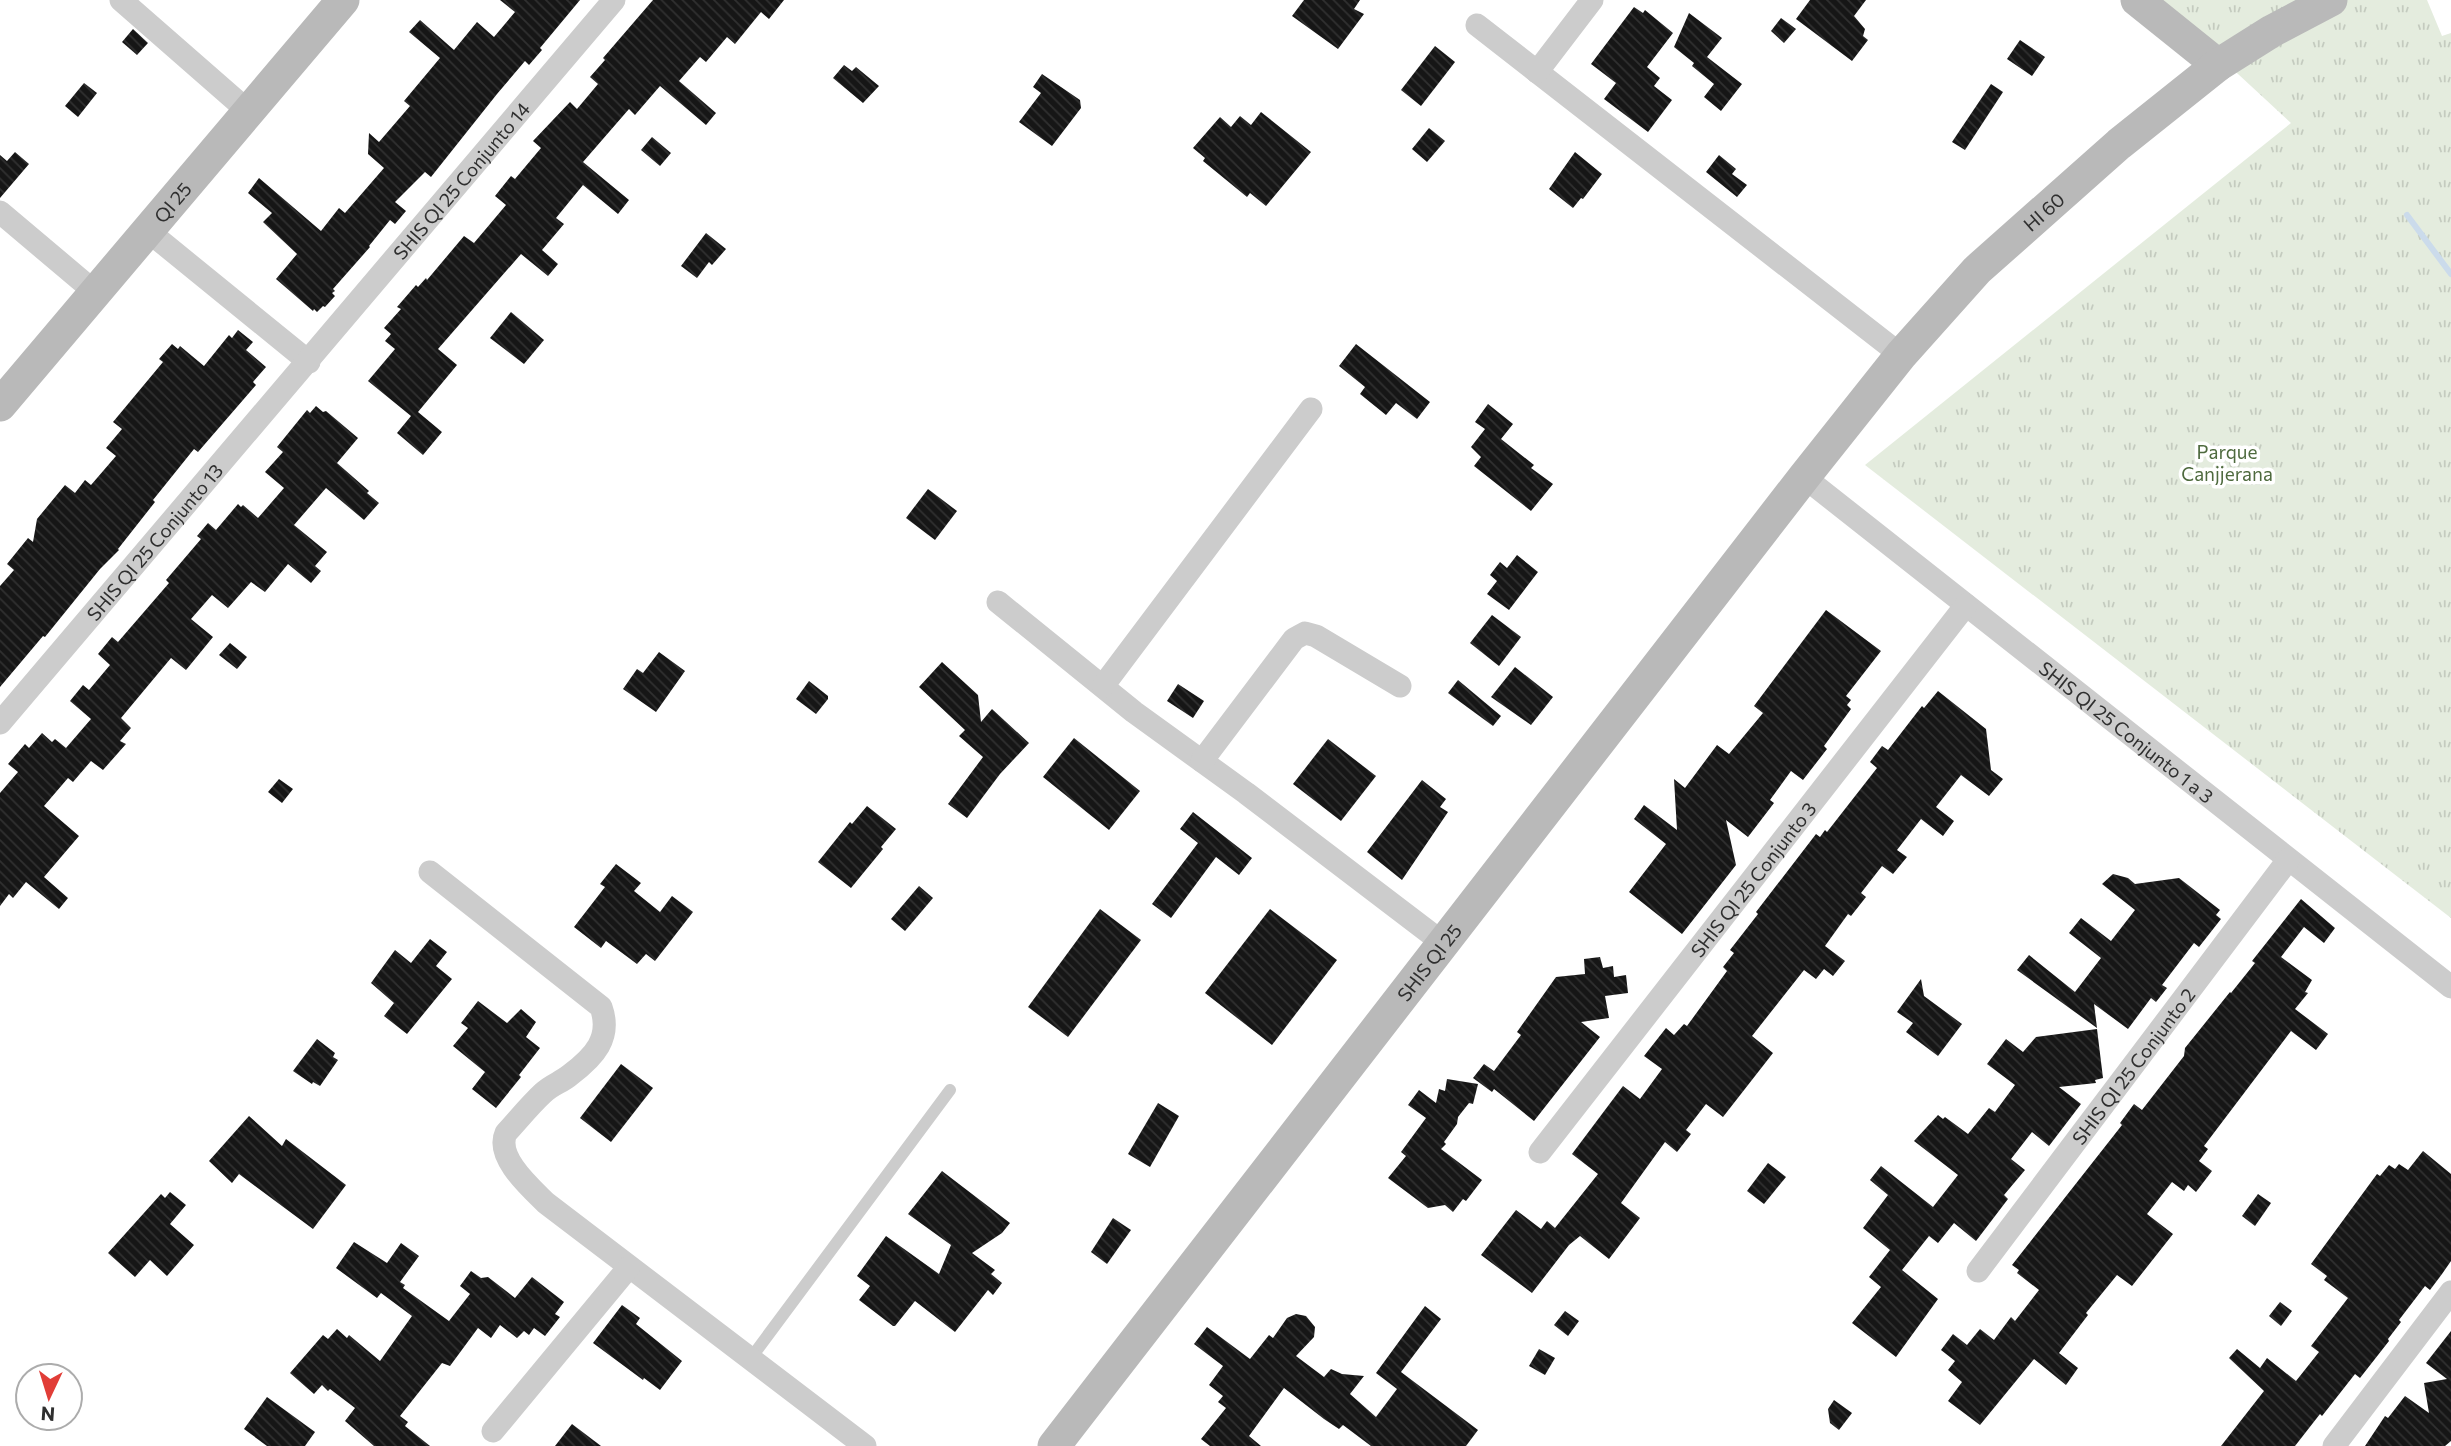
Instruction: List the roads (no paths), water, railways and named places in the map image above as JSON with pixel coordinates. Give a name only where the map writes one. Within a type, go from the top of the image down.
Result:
[{"type":"street","points":[[121,0],[249,112]]},
{"type":"street","name":"QI 25","points":[[0,405],[343,0]]},
{"type":"street","name":"SHIS QI 25 Conjunto 14","points":[[309,362],[614,0]]},
{"type":"street","points":[[1537,72],[1592,0]]},
{"type":"street","points":[[2137,0],[2218,65]]},
{"type":"street","name":"HI 60","points":[[1804,477],[1901,355],[1977,270],[2119,144],[2218,65],[2272,31],[2331,0]]},
{"type":"street","points":[[1477,25],[1901,355]]},
{"type":"street","points":[[0,212],[96,293]]},
{"type":"street","points":[[148,231],[309,362]]},
{"type":"street","name":"SHIS QI 25 Conjunto 13","points":[[0,723],[309,362]]},
{"type":"street","points":[[1102,686],[1311,409]]},
{"type":"street","name":"SHIS QI 25 Conjunto 1 a 3","points":[[1804,477],[2451,987]]},
{"type":"street","name":"SHIS QI 25","points":[[1054,1446],[1804,477]]},
{"type":"street","points":[[998,602],[1102,686],[1443,943]]},
{"type":"street","name":"SHIS QI 25 Conjunto 3","points":[[1540,1152],[1966,605]]},
{"type":"street","points":[[1202,761],[1294,639],[1305,633],[1316,636],[1399,686]]},
{"type":"street","name":"SHIS QI 25 Conjunto 2","points":[[1978,1270],[2288,860]]},
{"type":"street","points":[[430,872],[601,1007],[605,1018],[606,1032],[601,1043],[569,1077],[541,1094],[506,1133],[502,1141],[503,1148],[519,1174],[546,1203],[865,1446]]},
{"type":"street","points":[[493,1431],[629,1266]]},
{"type":"street","points":[[2333,1446],[2451,1292]]},
{"type":"lane","points":[[751,1358],[950,1090]]},
{"type":"waterway","points":[[2407,215],[2451,274]]},
{"type":"park label","name":"Parque Canjjerana","points":[[2227,462]]}]
